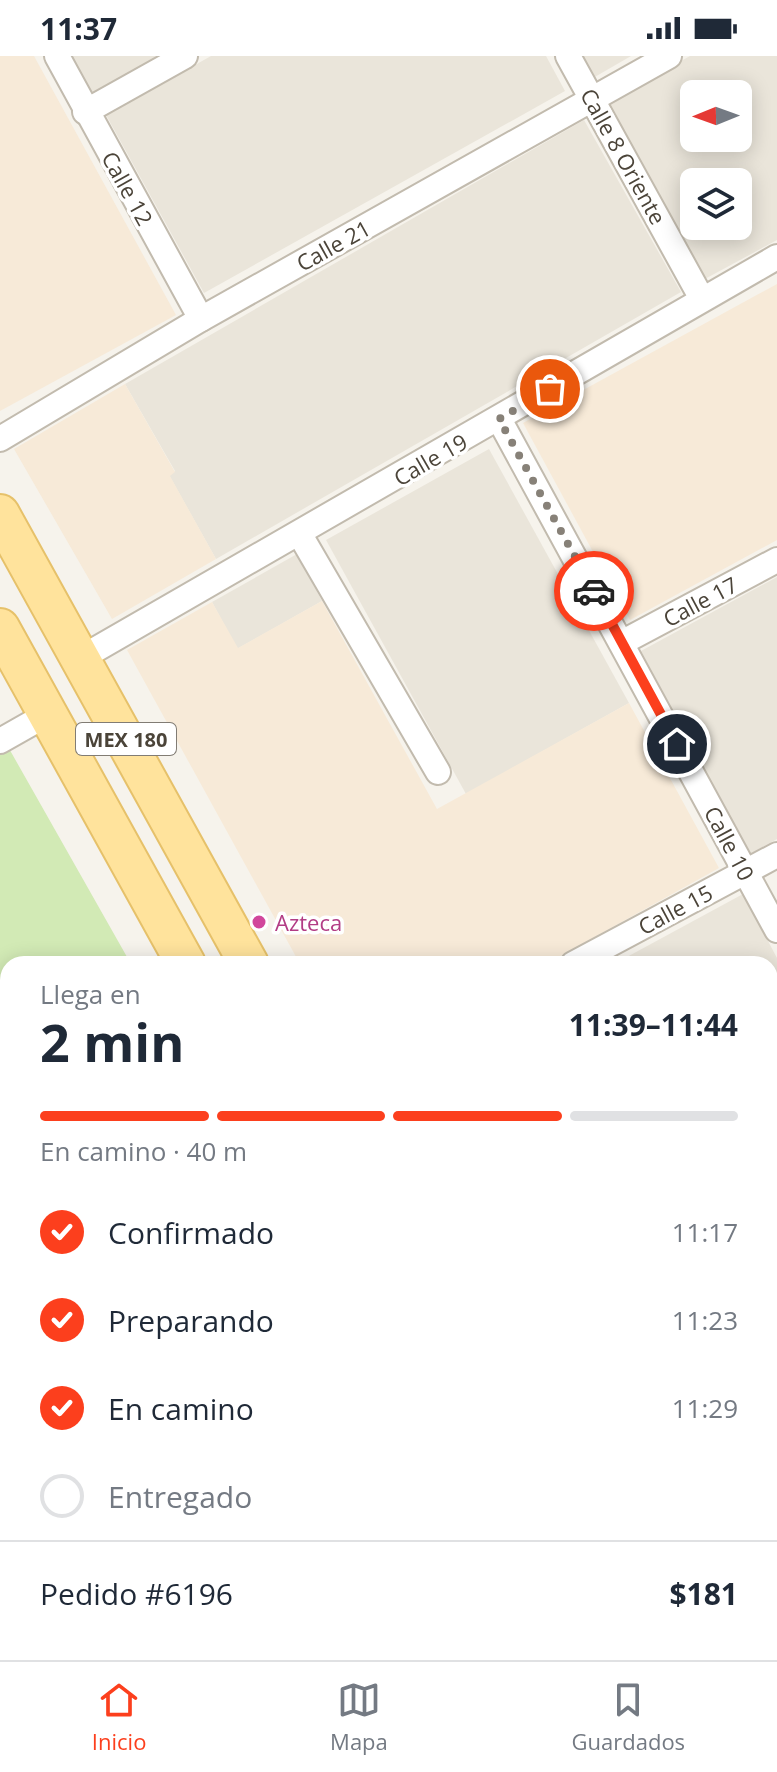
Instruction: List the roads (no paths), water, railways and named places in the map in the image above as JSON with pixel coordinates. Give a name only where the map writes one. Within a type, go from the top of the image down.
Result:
[{"type":"main road","name":"MEX 180","points":[[0,514],[245,956]]},
{"type":"main road","name":"MEX 180","points":[[0,628],[182,956]]},
{"type":"street","name":"Calle 12","points":[[57,56],[201,319]]},
{"type":"street","points":[[85,112],[185,56]]},
{"type":"street","name":"Calle 8 Oriente","points":[[568,56],[702,299]]},
{"type":"street","name":"Calle 21","points":[[0,439],[201,319],[669,56]]},
{"type":"street","name":"Calle 19","points":[[81,658],[777,257]]},
{"type":"street","name":"Calle 10","points":[[499,419],[777,930]]},
{"type":"street","points":[[299,533],[438,772]]},
{"type":"street","name":"Calle 17","points":[[623,642],[777,560]]},
{"type":"street","points":[[0,741],[46,715]]},
{"type":"street","name":"Calle 15","points":[[588,956],[777,855]]},
{"type":"place","name":"Azteca","points":[[259,922]]}]
